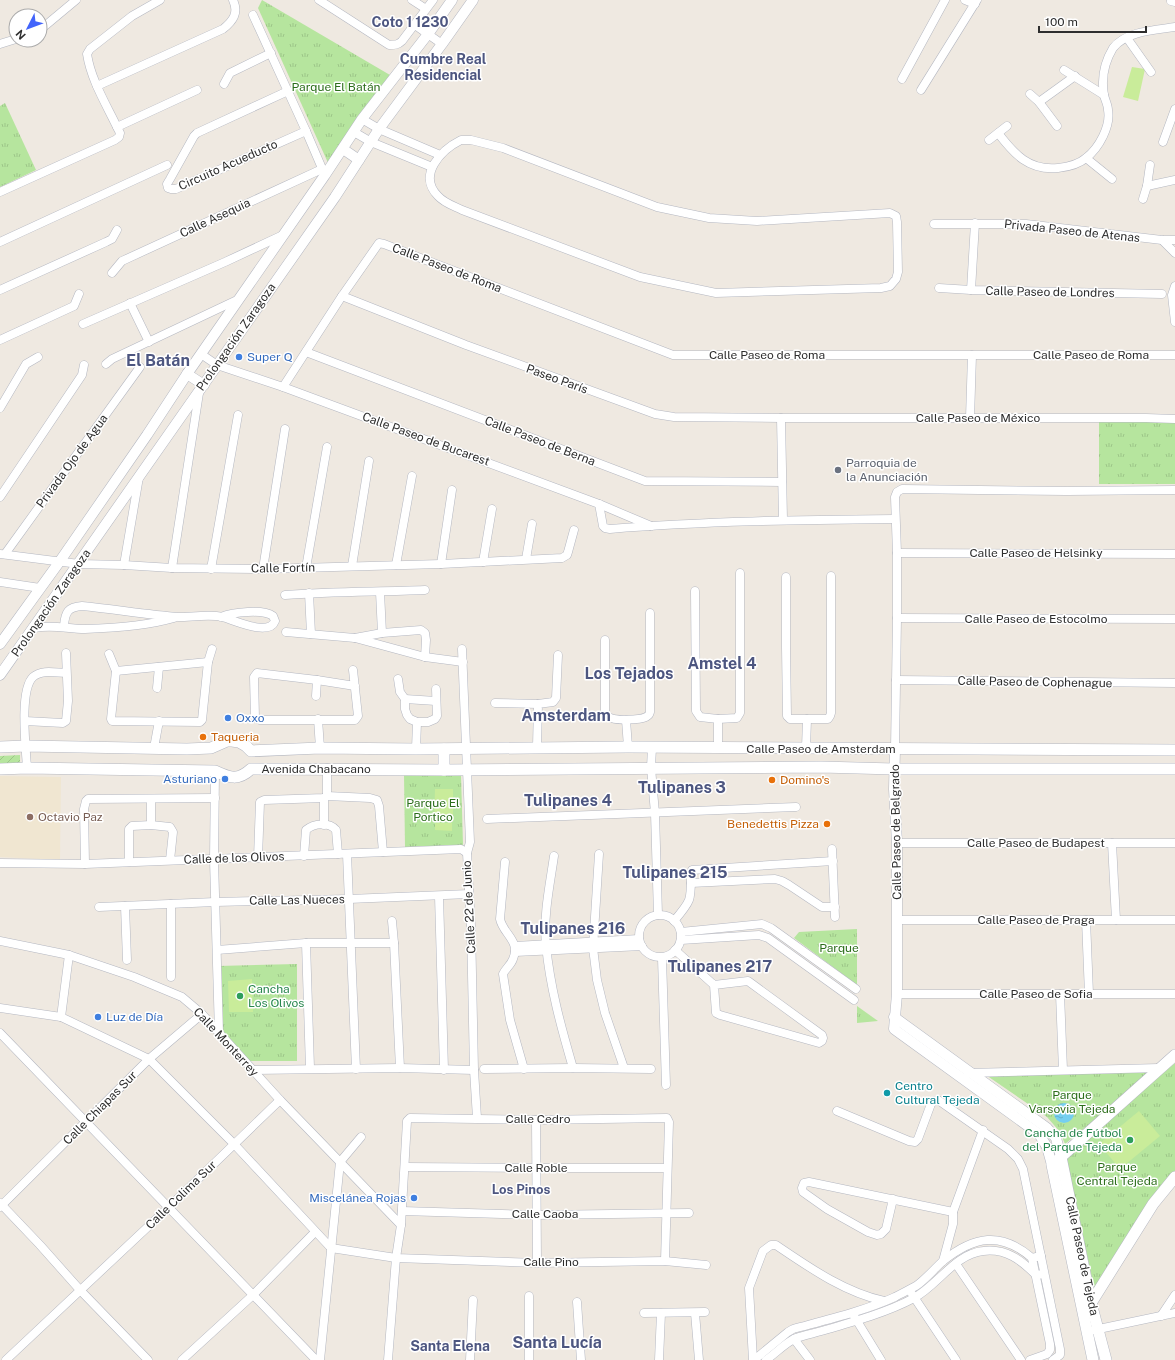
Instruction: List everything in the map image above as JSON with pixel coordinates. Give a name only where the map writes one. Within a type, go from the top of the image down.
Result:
[{"type":"main road","name":"Avenida Chabacano","points":[[0,747],[211,748],[227,741],[232,741],[239,742],[246,746],[250,751],[320,748],[466,748]]},
{"type":"main road","name":"Calle Paseo de Amsterdam","points":[[466,748],[652,747],[1175,750]]},
{"type":"main road","points":[[444,748],[444,770]]},
{"type":"main road","points":[[250,751],[252,761],[251,769]]},
{"type":"main road","name":"Calle Paseo de Amsterdam","points":[[468,770],[821,767],[894,769],[1175,769]]},
{"type":"main road","name":"Avenida Chabacano","points":[[0,769],[27,768],[215,771],[234,778],[244,775],[251,769],[327,768],[468,770]]},
{"type":"main road","points":[[1052,1165],[1175,1055]]},
{"type":"main road","name":"Calle Paseo de Tejeda","points":[[1061,1157],[1087,1304],[1087,1331],[1093,1360]]},
{"type":"main road","name":"Calle Paseo de Tejeda","points":[[1052,1165],[1087,1304],[1099,1330],[1106,1360]]},
{"type":"main road","points":[[1087,1304],[1153,1204],[1175,1177]]},
{"type":"street","points":[[48,23],[76,0]]},
{"type":"street","points":[[0,192],[119,137],[120,133],[97,86],[86,54],[90,49],[132,16],[160,0]]},
{"type":"street","points":[[97,86],[223,29],[231,23],[235,13],[234,0]]},
{"type":"street","points":[[319,0],[389,45],[399,44],[433,0]]},
{"type":"street","points":[[412,0],[426,9]]},
{"type":"street","name":"Prolongación Zaragoza","points":[[0,644],[60,561],[147,435],[324,172],[452,0]]},
{"type":"street","name":"Prolongación Zaragoza","points":[[0,675],[140,477],[379,130],[473,0]]},
{"type":"street","points":[[902,79],[945,0]]},
{"type":"street","points":[[921,90],[976,2],[965,0]]},
{"type":"street","points":[[253,15],[324,172]]},
{"type":"street","points":[[415,25],[442,44]]},
{"type":"street","points":[[998,133],[1007,146],[1021,160],[1038,167],[1056,168],[1069,166],[1086,158],[1094,150],[1104,134],[1108,121],[1108,110],[1102,81],[1107,59],[1115,47],[1127,38],[1139,32],[1175,26]]},
{"type":"street","points":[[1127,38],[1151,72]]},
{"type":"street","points":[[224,84],[230,73],[271,53]]},
{"type":"street","points":[[1064,70],[1104,95]]},
{"type":"street","points":[[1039,102],[1075,76]]},
{"type":"street","points":[[117,127],[197,90]]},
{"type":"street","name":"Circuito Acueducto","points":[[288,91],[197,133],[170,178],[167,184],[168,188],[176,189],[306,130]]},
{"type":"street","points":[[1030,94],[1039,102],[1057,126]]},
{"type":"street","points":[[1163,142],[1174,114]]},
{"type":"street","points":[[362,119],[379,130],[440,155]]},
{"type":"street","points":[[989,140],[1007,126]]},
{"type":"street","points":[[354,132],[371,142],[432,167]]},
{"type":"street","points":[[388,149],[395,136]]},
{"type":"street","points":[[461,140],[471,140],[503,148],[656,207],[709,218],[757,221],[890,213],[896,216],[897,222],[898,272],[896,279],[890,286],[881,288],[716,293],[640,277],[451,205],[438,196],[433,190],[430,182],[432,167],[440,155],[451,145],[461,140]]},
{"type":"street","points":[[343,148],[359,160]]},
{"type":"street","points":[[1086,158],[1112,179]]},
{"type":"street","points":[[0,242],[167,165]]},
{"type":"street","points":[[1142,199],[1147,186],[1150,165]]},
{"type":"street","name":"Calle Asequia","points":[[112,273],[122,261],[324,172]]},
{"type":"street","points":[[1147,186],[1175,180]]},
{"type":"street","points":[[971,290],[975,223]]},
{"type":"street","name":"Privada Paseo de Atenas","points":[[934,224],[1026,224],[1162,240],[1175,240]]},
{"type":"street","points":[[0,290],[106,242],[112,238],[117,230]]},
{"type":"street","points":[[83,324],[283,235]]},
{"type":"street","points":[[1162,240],[1175,253]]},
{"type":"street","name":"Calle Paseo de Roma","points":[[342,296],[379,244],[384,244],[674,355],[1175,355]]},
{"type":"street","points":[[1175,286],[1175,322]]},
{"type":"street","name":"Calle Paseo de Londres","points":[[939,288],[1162,294]]},
{"type":"street","points":[[0,340],[74,306],[79,294]]},
{"type":"street","points":[[283,387],[342,296]]},
{"type":"street","name":"Paseo París","points":[[342,296],[466,345],[655,414],[674,417],[781,418]]},
{"type":"street","points":[[106,364],[112,359],[239,299]]},
{"type":"street","points":[[130,303],[149,342]]},
{"type":"street","name":"Calle Paseo de Berna","points":[[306,352],[645,481],[782,482]]},
{"type":"street","name":"Calle Paseo de Bucarest","points":[[201,354],[217,365],[283,387],[600,504],[651,526]]},
{"type":"street","points":[[970,418],[972,355]]},
{"type":"street","points":[[0,408],[26,364],[38,357]]},
{"type":"street","points":[[0,497],[82,376],[84,365]]},
{"type":"street","name":"Privada Ojo de Agua","points":[[2,554],[140,367]]},
{"type":"street","points":[[172,568],[201,388],[187,374]]},
{"type":"street","points":[[211,569],[238,415]]},
{"type":"street","points":[[781,418],[783,520]]},
{"type":"street","name":"Calle Paseo de México","points":[[781,418],[1175,419]]},
{"type":"street","points":[[263,569],[285,429]]},
{"type":"street","points":[[147,435],[162,445]]},
{"type":"street","points":[[306,568],[327,447]]},
{"type":"street","points":[[352,566],[369,461]]},
{"type":"street","points":[[396,565],[412,476]]},
{"type":"street","points":[[124,565],[140,477]]},
{"type":"street","name":"Calle Paseo de Belgrado","points":[[894,1029],[897,994],[897,842],[894,769],[896,680],[895,497],[897,492],[902,489],[1067,491],[1175,490]]},
{"type":"street","points":[[441,564],[452,490]]},
{"type":"street","points":[[600,504],[602,523],[605,528],[610,529],[783,520],[895,519]]},
{"type":"street","points":[[483,562],[492,509]]},
{"type":"street","points":[[526,559],[532,524]]},
{"type":"street","name":"Calle Fortín","points":[[2,554],[79,564],[211,569],[441,564],[562,558],[567,555],[574,530]]},
{"type":"street","name":"Calle Paseo de Helsinky","points":[[896,553],[1175,554]]},
{"type":"street","points":[[696,591],[696,711],[700,716],[718,719],[737,718],[740,713],[740,573]]},
{"type":"street","points":[[786,577],[788,716],[790,719],[828,719],[831,712],[831,576]]},
{"type":"street","points":[[0,582],[40,588]]},
{"type":"street","points":[[285,594],[425,590]]},
{"type":"street","points":[[380,592],[382,634]]},
{"type":"street","points":[[309,593],[311,634]]},
{"type":"street","points":[[64,626],[65,617],[73,606],[178,617],[221,617],[260,628],[269,628],[275,621],[273,616],[267,613],[245,612],[229,614],[221,617]]},
{"type":"street","points":[[605,640],[605,712],[609,718],[626,720],[646,718],[650,712],[650,614]]},
{"type":"street","points":[[34,628],[41,626],[64,626],[85,629],[115,627],[159,622],[178,617]]},
{"type":"street","name":"Calle Paseo de Estocolmo","points":[[896,618],[1175,620]]},
{"type":"street","points":[[355,638],[421,630],[425,633],[425,657]]},
{"type":"street","points":[[286,632],[355,638],[425,657],[463,662]]},
{"type":"street","points":[[109,654],[116,671],[111,718],[112,721],[200,722],[202,720],[208,662],[212,649]]},
{"type":"street","name":"Calle 22 de Junio","points":[[462,649],[468,770],[470,842],[467,853],[477,1118]]},
{"type":"street","points":[[25,721],[63,723],[66,720],[68,701],[66,653]]},
{"type":"street","points":[[495,703],[538,704],[552,702],[556,698],[558,655]]},
{"type":"street","points":[[116,671],[208,662]]},
{"type":"street","points":[[157,688],[160,667]]},
{"type":"street","points":[[353,670],[355,686],[358,716],[353,720],[256,719],[254,716],[254,677],[257,673],[355,686]]},
{"type":"street","points":[[27,768],[25,721],[26,690],[33,677],[42,672],[66,673]]},
{"type":"street","points":[[398,679],[400,692],[405,699],[405,709],[407,715],[413,721],[416,749]]},
{"type":"street","points":[[316,696],[317,680]]},
{"type":"street","name":"Calle Paseo de Cophenague","points":[[896,680],[1175,683]]},
{"type":"street","points":[[413,721],[428,722],[435,719],[437,716],[436,689]]},
{"type":"street","points":[[405,699],[436,701]]},
{"type":"street","points":[[537,747],[538,704]]},
{"type":"street","points":[[318,719],[320,748]]},
{"type":"street","points":[[718,719],[718,748]]},
{"type":"street","points":[[806,748],[807,719]]},
{"type":"street","points":[[626,720],[628,747]]},
{"type":"street","points":[[154,748],[159,721]]},
{"type":"street","points":[[652,747],[651,768],[655,813],[658,915]]},
{"type":"street","points":[[324,825],[327,768]]},
{"type":"street","points":[[215,771],[214,860],[219,1033]]},
{"type":"street","points":[[258,858],[260,802],[264,800],[326,797],[370,798],[377,800],[379,806],[382,852]]},
{"type":"street","points":[[85,864],[84,809],[86,801],[91,798],[215,798]]},
{"type":"street","points":[[151,799],[151,825]]},
{"type":"street","points":[[487,819],[796,807]]},
{"type":"street","points":[[129,862],[129,829],[131,826],[151,825],[170,827],[172,832],[170,860]]},
{"type":"street","points":[[304,856],[306,831],[311,826],[324,825],[333,827],[336,830],[338,854]]},
{"type":"street","name":"Calle Paseo de Budapest","points":[[897,842],[1175,843]]},
{"type":"street","points":[[1112,843],[1116,920]]},
{"type":"street","name":"Calle de los Olivos","points":[[0,863],[85,864],[461,849],[467,853]]},
{"type":"street","points":[[832,849],[835,917]]},
{"type":"street","points":[[347,854],[352,943],[356,1069]]},
{"type":"street","points":[[599,854],[593,944],[597,980],[605,1013],[624,1068]]},
{"type":"street","points":[[554,856],[547,907],[546,948],[556,1009],[573,1068]]},
{"type":"street","points":[[674,921],[689,903],[691,896],[692,870],[833,860]]},
{"type":"street","points":[[505,862],[500,919],[501,924],[511,936],[515,949],[511,964],[503,974],[510,1020],[524,1069]]},
{"type":"street","points":[[691,883],[774,879],[789,885],[822,907],[835,907]]},
{"type":"street","name":"Calle Las Nueces","points":[[99,906],[469,894]]},
{"type":"street","points":[[439,896],[444,1070]]},
{"type":"street","points":[[171,904],[171,977]]},
{"type":"street","points":[[125,906],[127,960]]},
{"type":"street","points":[[658,915],[674,921],[677,924],[681,936],[676,950],[672,954],[662,958],[649,954],[640,942],[639,932],[642,925],[648,919],[658,915]]},
{"type":"street","name":"Calle Paseo de Praga","points":[[897,920],[1175,920]]},
{"type":"street","points":[[1086,920],[1089,994]]},
{"type":"street","points":[[392,921],[400,1068]]},
{"type":"street","points":[[681,936],[762,924],[771,928],[856,989]]},
{"type":"street","points":[[681,936],[759,935],[768,938],[854,1000]]},
{"type":"street","name":"Calle Monterrey","points":[[0,941],[69,955],[178,994],[202,1014],[251,1070],[401,1225]]},
{"type":"street","points":[[515,949],[640,942]]},
{"type":"street","points":[[217,950],[306,943],[394,943]]},
{"type":"street","points":[[306,943],[310,1068]]},
{"type":"street","points":[[676,950],[714,985],[716,1013],[819,1043],[822,1041],[822,1035],[748,981],[714,985]]},
{"type":"street","points":[[61,1017],[69,955]]},
{"type":"street","points":[[662,958],[666,1085]]},
{"type":"street","name":"Calle Paseo de Sofia","points":[[897,994],[1175,994]]},
{"type":"street","points":[[1060,994],[1063,1070]]},
{"type":"street","points":[[0,1008],[61,1017],[149,1059],[234,1144],[331,1248]]},
{"type":"street","name":"Calle Chiapas Sur","points":[[1,1205],[149,1059],[202,1014]]},
{"type":"street","name":"Calle Paseo de Tejeda","points":[[894,1017],[1039,1134],[1047,1147],[1052,1165]]},
{"type":"street","name":"Calle Paseo de Tejeda","points":[[894,1029],[1047,1128],[1056,1138],[1061,1157]]},
{"type":"street","points":[[1,1036],[86,1121],[316,1360]]},
{"type":"street","points":[[251,1070],[310,1068],[400,1068],[474,1070]]},
{"type":"street","points":[[965,1075],[1063,1070],[1159,1068]]},
{"type":"street","points":[[484,1069],[651,1069]]},
{"type":"street","name":"Calle Colima Sur","points":[[6,1360],[169,1207],[280,1100]]},
{"type":"street","points":[[837,1111],[909,1141],[915,1142],[918,1139],[930,1104],[938,1100],[983,1130],[1008,1149],[1018,1159],[1023,1169],[1041,1256],[1040,1274],[1050,1344],[1050,1350],[1047,1354],[1030,1360]]},
{"type":"street","name":"Calle Cedro","points":[[405,1167],[408,1118],[536,1120],[664,1118],[668,1119],[667,1168]]},
{"type":"street","points":[[536,1120],[537,1263]]},
{"type":"street","points":[[943,1261],[953,1224],[953,1212],[983,1130]]},
{"type":"street","points":[[320,1360],[340,1162],[361,1137]]},
{"type":"street","points":[[388,1360],[405,1167]]},
{"type":"street","name":"Calle Roble","points":[[405,1167],[667,1168]]},
{"type":"street","points":[[665,1261],[667,1168]]},
{"type":"street","points":[[893,1199],[886,1230],[881,1234],[877,1234],[868,1232],[827,1209],[804,1192],[802,1188],[804,1183],[809,1182],[893,1199],[953,1212]]},
{"type":"street","points":[[1,1205],[148,1360]]},
{"type":"street","name":"Calle Caoba","points":[[402,1212],[536,1215],[689,1213]]},
{"type":"street","points":[[182,1360],[253,1295],[315,1232]]},
{"type":"street","points":[[754,1360],[788,1332],[886,1301],[910,1290],[927,1277],[943,1261],[957,1252],[976,1242],[994,1239],[1013,1244],[1032,1258],[1040,1274],[1060,1349],[1060,1355],[1053,1360]]},
{"type":"street","points":[[754,1360],[749,1288],[761,1256],[766,1248],[771,1245],[776,1245],[805,1265],[851,1291],[886,1301]]},
{"type":"street","name":"Calle Pino","points":[[331,1248],[396,1258],[537,1263],[665,1261],[706,1265]]},
{"type":"street","points":[[766,1360],[794,1339],[857,1321],[915,1297],[969,1254],[994,1250],[1010,1254],[1040,1274]]},
{"type":"street","points":[[1032,1258],[1041,1256]]},
{"type":"street","points":[[956,1264],[1021,1360]]},
{"type":"street","points":[[910,1290],[956,1360]]},
{"type":"street","points":[[1161,1316],[1175,1294]]},
{"type":"street","points":[[529,1296],[529,1360]]},
{"type":"street","points":[[470,1360],[473,1300]]},
{"type":"street","points":[[578,1302],[581,1360]]},
{"type":"street","points":[[644,1313],[705,1312]]},
{"type":"street","points":[[852,1312],[881,1360]]},
{"type":"street","points":[[659,1360],[661,1313]]},
{"type":"street","points":[[695,1313],[699,1360]]},
{"type":"street","points":[[1087,1331],[1099,1330],[1175,1313]]},
{"type":"street","points":[[794,1339],[810,1360]]},
{"type":"shaded area","name":"Octavio Paz","points":[[0,776],[61,777],[60,860],[0,857]]},
{"type":"green space","name":"Parque El Batán","points":[[262,0],[390,75],[329,165],[258,8]]},
{"type":"green space","points":[[1132,67],[1145,69],[1138,101],[1123,97]]},
{"type":"green space","points":[[5,103],[36,170],[0,187],[0,106]]},
{"type":"green space","points":[[1099,420],[1175,422],[1175,484],[1099,484]]},
{"type":"green space","points":[[20,755],[20,767],[0,768],[0,756]]},
{"type":"green space","name":"Parque El Portico","points":[[404,775],[461,775],[463,845],[405,847]]},
{"type":"green space","points":[[435,789],[453,789],[453,821],[434,822]]},
{"type":"green space","points":[[435,823],[452,823],[452,831],[435,830]]},
{"type":"green space","name":"Parque","points":[[857,929],[857,985],[794,938],[799,932]]},
{"type":"green space","points":[[297,964],[297,1061],[249,1061],[221,1031],[218,966]]},
{"type":"green space","name":"Cancha Los Olivos","points":[[252,979],[253,1012],[229,1012],[228,981]]},
{"type":"green space","points":[[857,1006],[878,1021],[857,1023]]},
{"type":"green space","name":"Parque Central Tejeda","points":[[1175,1063],[1175,1172],[1094,1288],[1066,1156]]},
{"type":"green space","name":"Parque Varsovia Tejeda","points":[[1153,1072],[1065,1144],[1060,1132],[1047,1117],[983,1073]]},
{"type":"green space","name":"Cancha de Fútbol del Parque Tejeda","points":[[1139,1111],[1160,1136],[1120,1169],[1099,1144]]},
{"type":"water","points":[[1064,1103],[1071,1106],[1074,1113],[1071,1120],[1064,1123],[1057,1120],[1054,1113],[1057,1106]]},
{"type":"place","name":"Super Q","points":[[239,357]]},
{"type":"place","name":"Parroquia de la Anunciación","points":[[838,470]]},
{"type":"place","name":"Oxxo","points":[[228,718]]},
{"type":"place","name":"Taqueria","points":[[203,737]]},
{"type":"place","name":"Asturiano","points":[[225,779]]},
{"type":"place","name":"Domino's","points":[[772,780]]},
{"type":"place","name":"Octavio Paz","points":[[30,817]]},
{"type":"place","name":"Benedettis Pizza","points":[[827,824]]},
{"type":"place","name":"Cancha Los Olivos","points":[[240,996]]},
{"type":"place","name":"Luz de Día","points":[[98,1017]]},
{"type":"place","name":"Centro Cultural Tejeda","points":[[887,1093]]},
{"type":"place","name":"Cancha de Fútbol del Parque Tejeda","points":[[1130,1140]]},
{"type":"place","name":"Miscelánea Rojas","points":[[414,1198]]},
{"type":"district","name":"Coto 1 1230","points":[[410,22]]},
{"type":"district","name":"Cumbre Real Residencial","points":[[443,68]]},
{"type":"district","name":"El Batán","points":[[158,360]]},
{"type":"district","name":"Amstel 4","points":[[722,663]]},
{"type":"district","name":"Los Tejados","points":[[629,673]]},
{"type":"district","name":"Amsterdam","points":[[566,715]]},
{"type":"district","name":"Tulipanes 3","points":[[682,787]]},
{"type":"district","name":"Tulipanes 4","points":[[568,800]]},
{"type":"district","name":"Tulipanes 215","points":[[675,872]]},
{"type":"district","name":"Tulipanes 216","points":[[573,928]]},
{"type":"district","name":"Tulipanes 217","points":[[720,966]]},
{"type":"district","name":"Los Pinos","points":[[521,1189]]},
{"type":"district","name":"Santa Lucía","points":[[557,1342]]},
{"type":"district","name":"Santa Elena","points":[[450,1346]]}]
